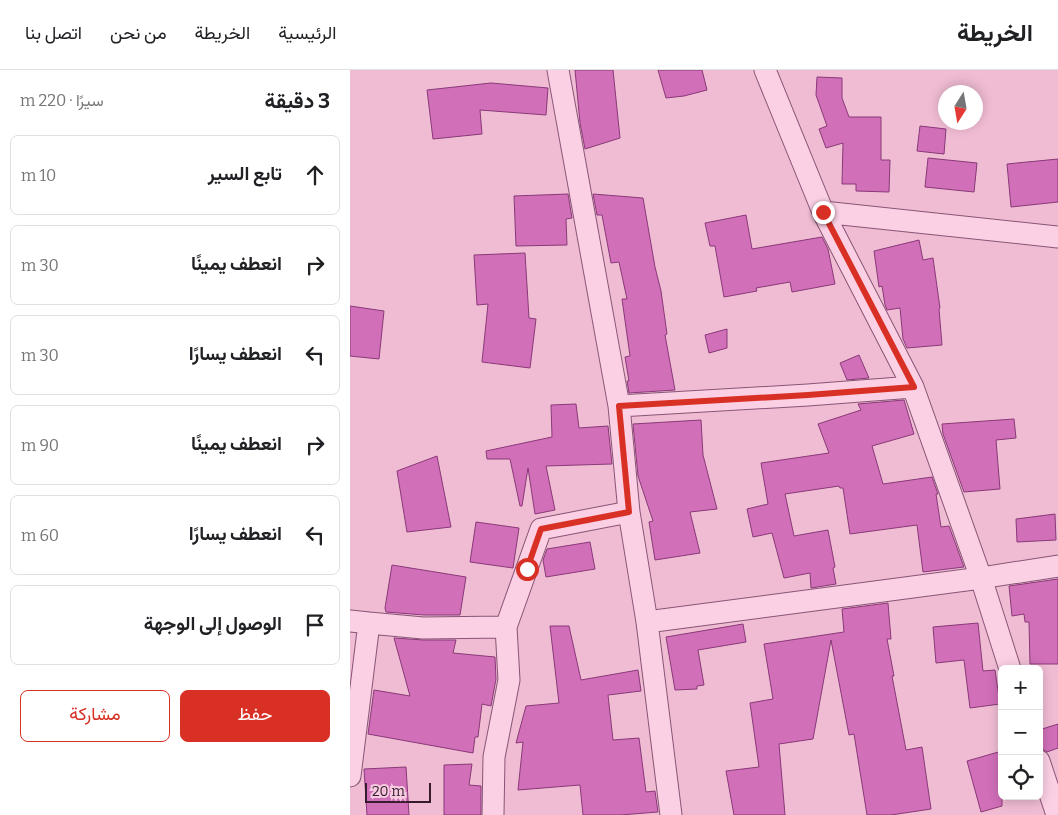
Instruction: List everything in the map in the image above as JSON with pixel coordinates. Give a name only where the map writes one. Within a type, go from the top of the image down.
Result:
[{"type":"street","points":[[558,70],[619,406],[629,512],[647,622],[671,815]]},
{"type":"street","points":[[765,70],[823,212],[914,387],[981,578],[1009,665]]},
{"type":"street","points":[[823,212],[1058,237]]},
{"type":"street","points":[[619,406],[914,387]]},
{"type":"street","points":[[493,815],[494,757],[509,680],[506,627],[541,529],[629,512]]},
{"type":"street","points":[[647,622],[1058,566]]},
{"type":"street","points":[[350,776],[359,622],[423,628],[506,627]]},
{"type":"street","points":[[1043,774],[1056,815]]},
{"type":"building","points":[[575,70],[613,70],[620,138],[585,149],[580,123]]},
{"type":"building","points":[[658,70],[702,70],[707,90],[666,98]]},
{"type":"building","points":[[817,77],[842,78],[842,98],[849,117],[881,117],[881,160],[890,160],[889,192],[856,191],[856,184],[842,184],[843,143],[826,148],[819,129],[827,126],[816,95]]},
{"type":"building","points":[[491,83],[548,88],[546,115],[480,110],[482,134],[433,139],[427,90]]},
{"type":"building","points":[[920,126],[946,130],[944,154],[917,151]]},
{"type":"building","points":[[928,158],[977,163],[974,192],[925,187]]},
{"type":"building","points":[[1058,159],[1058,202],[1011,207],[1007,164]]},
{"type":"building","points":[[568,194],[572,218],[566,219],[567,245],[516,246],[514,196]]},
{"type":"building","points":[[593,194],[643,198],[661,291],[667,334],[665,335],[675,390],[629,393],[625,357],[630,356],[622,299],[627,299],[619,262],[611,263],[602,215],[597,215]]},
{"type":"building","points":[[746,215],[752,249],[822,237],[828,249],[835,284],[792,292],[790,282],[756,288],[757,291],[724,297],[715,246],[710,246],[705,223]]},
{"type":"building","points":[[919,240],[923,260],[933,258],[940,308],[942,345],[907,348],[903,339],[900,308],[887,310],[885,305],[882,286],[879,287],[874,251]]},
{"type":"building","points":[[525,253],[529,318],[536,319],[530,368],[482,362],[488,304],[477,305],[474,255]]},
{"type":"building","points":[[350,306],[384,311],[379,359],[350,356]]},
{"type":"building","points":[[727,329],[727,348],[709,353],[705,335]]},
{"type":"building","points":[[859,355],[869,378],[847,380],[840,363]]},
{"type":"building","points":[[904,400],[914,434],[872,446],[883,484],[932,477],[938,494],[936,494],[941,527],[949,526],[964,567],[923,572],[917,525],[850,534],[843,488],[839,486],[785,494],[794,536],[828,530],[835,567],[833,568],[836,584],[811,588],[810,573],[784,578],[772,533],[753,537],[747,509],[768,504],[761,463],[829,453],[818,424],[861,410],[858,404]]},
{"type":"building","points":[[576,404],[579,428],[608,426],[612,464],[546,466],[555,510],[535,514],[528,468],[522,506],[520,506],[510,459],[487,459],[486,451],[552,437],[551,405]]},
{"type":"building","points":[[1014,419],[1016,438],[996,440],[1000,489],[964,492],[943,434],[942,424]]},
{"type":"building","points":[[701,420],[703,455],[717,509],[690,512],[700,553],[655,560],[649,522],[653,521],[638,476],[633,424]]},
{"type":"building","points":[[437,456],[451,527],[407,532],[397,471]]},
{"type":"building","points":[[1055,514],[1056,540],[1017,542],[1016,519]]},
{"type":"building","points":[[476,522],[519,528],[513,568],[470,562]]},
{"type":"building","points":[[590,542],[595,569],[546,577],[543,560],[547,549]]},
{"type":"building","points":[[392,565],[466,577],[460,615],[386,612]]},
{"type":"building","points":[[1058,579],[1058,664],[1030,664],[1029,622],[1025,622],[1024,614],[1012,616],[1009,586]]},
{"type":"building","points":[[888,603],[891,639],[887,639],[906,750],[922,747],[931,809],[891,815],[867,815],[854,734],[849,735],[831,640],[813,739],[779,744],[785,815],[734,815],[726,771],[759,767],[750,703],[773,699],[764,644],[844,632],[842,609]]},
{"type":"building","points":[[978,623],[983,671],[995,670],[998,704],[970,708],[964,660],[936,663],[933,627]]},
{"type":"building","points":[[743,624],[746,642],[698,650],[704,685],[697,686],[697,689],[675,690],[666,637]]},
{"type":"building","points":[[550,626],[569,626],[581,680],[638,670],[641,691],[608,695],[613,740],[639,738],[646,792],[655,791],[658,812],[583,815],[580,785],[518,790],[523,742],[516,743],[526,706],[559,703]]},
{"type":"building","points":[[394,638],[456,640],[453,653],[495,657],[496,679],[491,706],[482,704],[478,737],[475,737],[473,753],[368,734],[374,690],[410,696]]},
{"type":"building","points":[[1058,724],[1058,748],[1047,752],[1043,750],[1043,729]]},
{"type":"building","points":[[998,752],[998,800],[1002,800],[1002,806],[981,812],[967,761]]},
{"type":"building","points":[[472,764],[469,785],[481,786],[481,815],[444,815],[444,765]]},
{"type":"building","points":[[406,767],[409,815],[367,815],[364,769]]},
{"type":"route","points":[[527,569],[541,529],[629,512],[619,406],[914,387],[823,212]]}]
